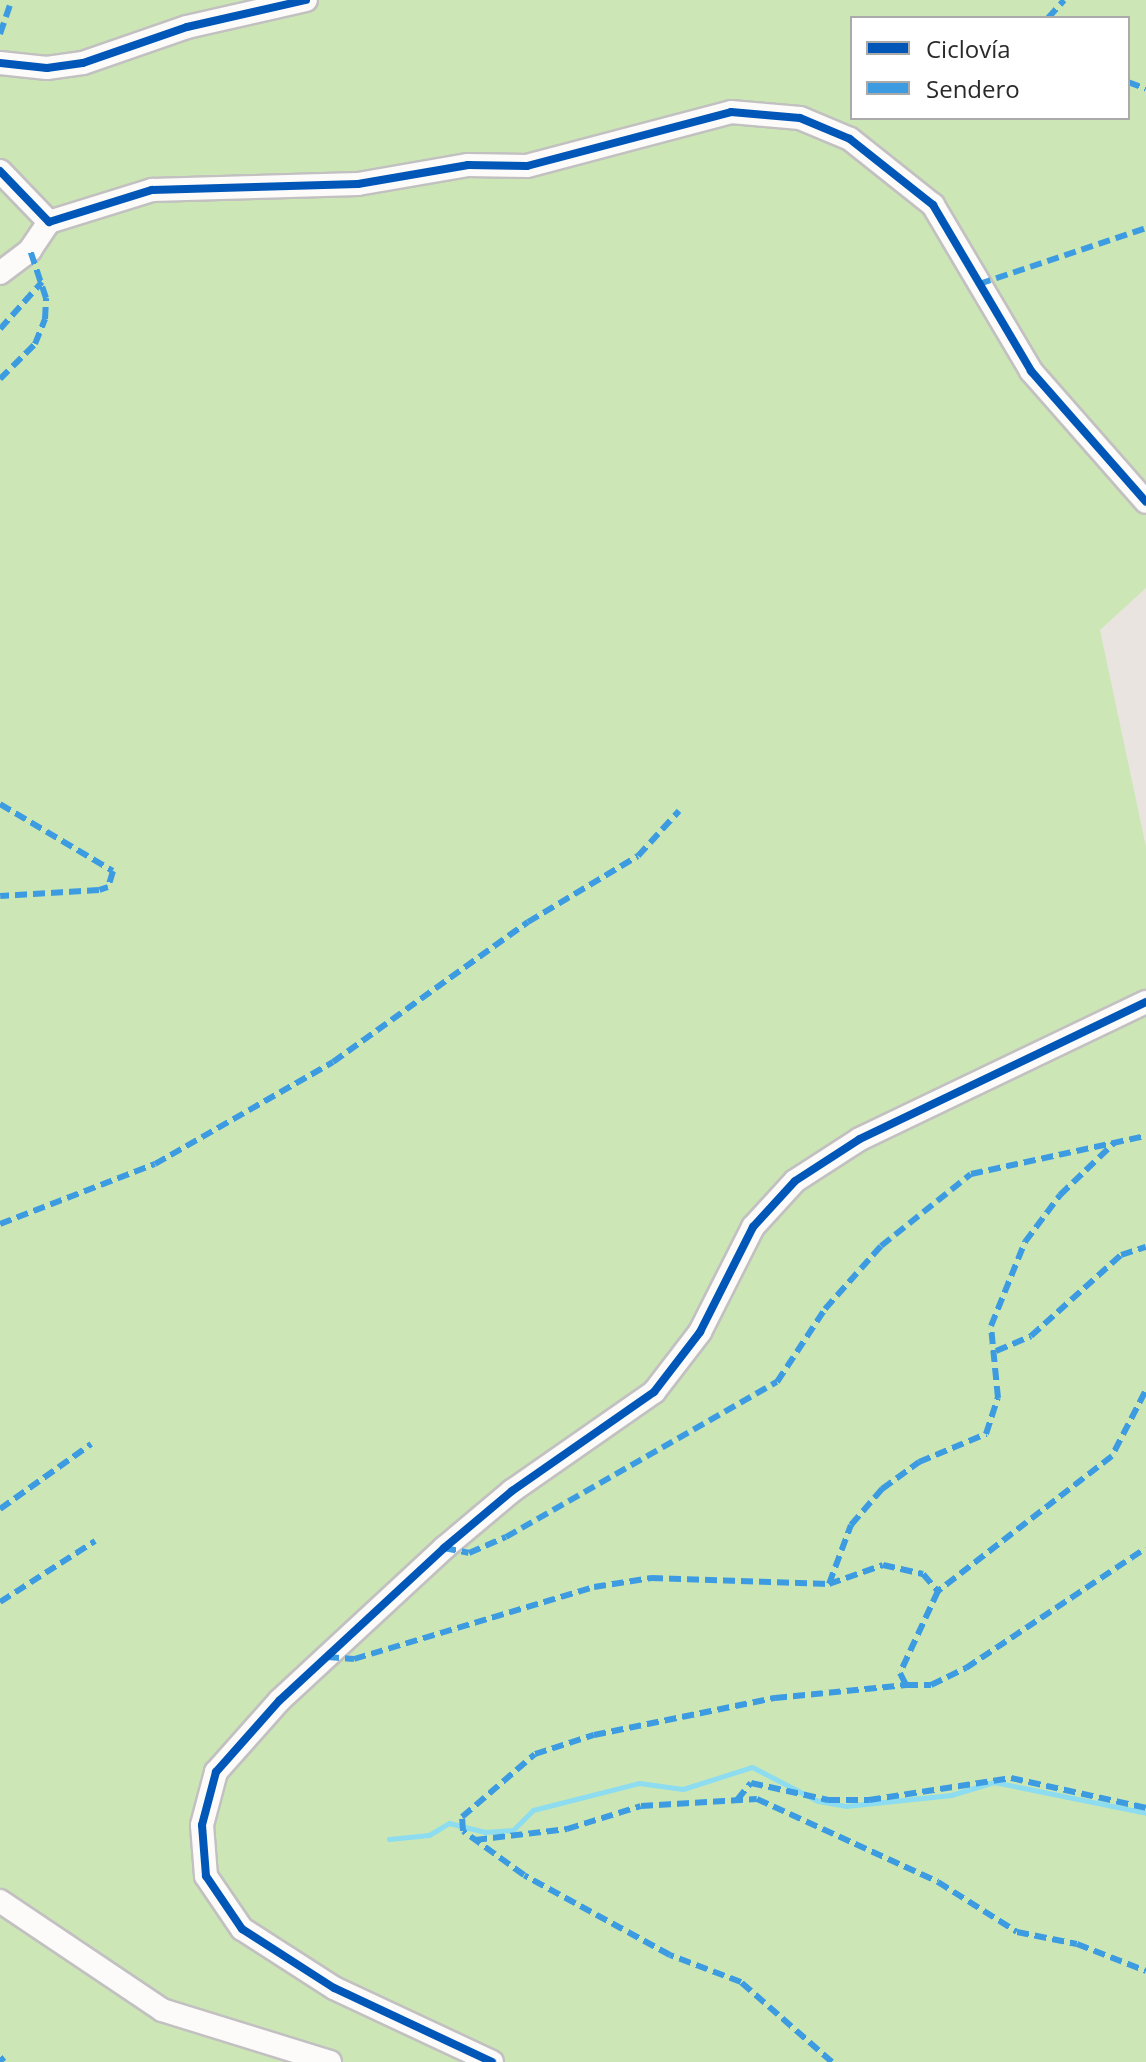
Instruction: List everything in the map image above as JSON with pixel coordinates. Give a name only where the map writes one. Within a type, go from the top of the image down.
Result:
[{"type":"street","points":[[0,63],[47,68],[83,63],[187,27],[306,0]]},
{"type":"street","points":[[0,273],[30,250],[49,222],[152,190],[358,184],[468,165],[527,166],[731,112],[800,118],[850,139],[933,205],[1031,371],[1146,502]]},
{"type":"street","points":[[0,171],[49,222]]},
{"type":"street","points":[[492,2062],[334,1988],[242,1929],[206,1876],[202,1825],[216,1772],[270,1710],[444,1548],[512,1491],[654,1392],[700,1332],[753,1227],[795,1181],[860,1139],[1146,1002]]},
{"type":"street","points":[[0,1901],[162,2010],[330,2062]]},
{"type":"green space","points":[[0,0],[1146,0],[1146,588],[1100,630],[1146,847],[1146,2062],[0,2062]]},
{"type":"waterway","points":[[389,1839],[429,1835],[449,1823],[485,1832],[513,1830],[533,1810],[639,1783],[683,1789],[752,1767],[818,1801],[846,1806],[951,1795],[994,1782],[1146,1813]]},
{"type":"marked path","points":[[0,34],[12,0]]},
{"type":"marked path","points":[[1050,16],[1064,0]]},
{"type":"marked path","points":[[1130,83],[1146,89]]},
{"type":"marked path","points":[[979,284],[1146,228]]},
{"type":"marked path","points":[[0,379],[35,344],[45,319],[46,298],[30,250]]},
{"type":"marked path","points":[[0,329],[42,282]]},
{"type":"marked path","points":[[0,804],[113,871],[108,887],[99,890],[0,896]]},
{"type":"marked path","points":[[0,1224],[155,1164],[333,1062],[528,922],[638,856],[679,811]]},
{"type":"marked path","points":[[444,1548],[469,1553],[506,1537],[777,1382],[825,1309],[881,1246],[971,1174],[1146,1136]]},
{"type":"marked path","points":[[829,1584],[851,1525],[882,1489],[919,1462],[986,1434],[998,1398],[991,1326],[1025,1242],[1060,1195],[1115,1142]]},
{"type":"marked path","points":[[996,1351],[1031,1336],[1121,1255],[1146,1247]]},
{"type":"marked path","points":[[1145,1392],[1112,1456],[938,1591],[900,1673],[906,1685],[931,1685],[966,1668],[1146,1548]]},
{"type":"marked path","points":[[0,1509],[91,1444]]},
{"type":"marked path","points":[[0,1602],[95,1541]]},
{"type":"marked path","points":[[327,1657],[354,1659],[594,1587],[651,1578],[829,1584],[883,1565],[923,1574],[938,1591]]},
{"type":"marked path","points":[[832,2062],[741,1982],[670,1955],[524,1875],[463,1831],[462,1817],[535,1754],[594,1735],[775,1698],[906,1685]]},
{"type":"marked path","points":[[737,1800],[751,1783],[828,1800],[869,1800],[1011,1778],[1146,1808]]},
{"type":"marked path","points":[[475,1840],[567,1829],[641,1806],[757,1799],[938,1882],[1017,1932],[1077,1944],[1146,1971]]},
{"type":"marked path","points":[[0,2057],[4,2062]]},
{"type":"cycle path","points":[[0,63],[47,68],[83,63],[187,27],[306,0]]},
{"type":"cycle path","points":[[0,171],[49,222],[152,190],[358,184],[468,165],[527,166],[731,112],[800,118],[850,139],[933,205],[1031,371],[1146,502]]},
{"type":"cycle path","points":[[492,2062],[334,1988],[242,1929],[206,1876],[202,1825],[216,1772],[280,1700],[444,1548],[512,1491],[654,1392],[700,1332],[753,1227],[795,1181],[860,1139],[1146,1002]]}]
